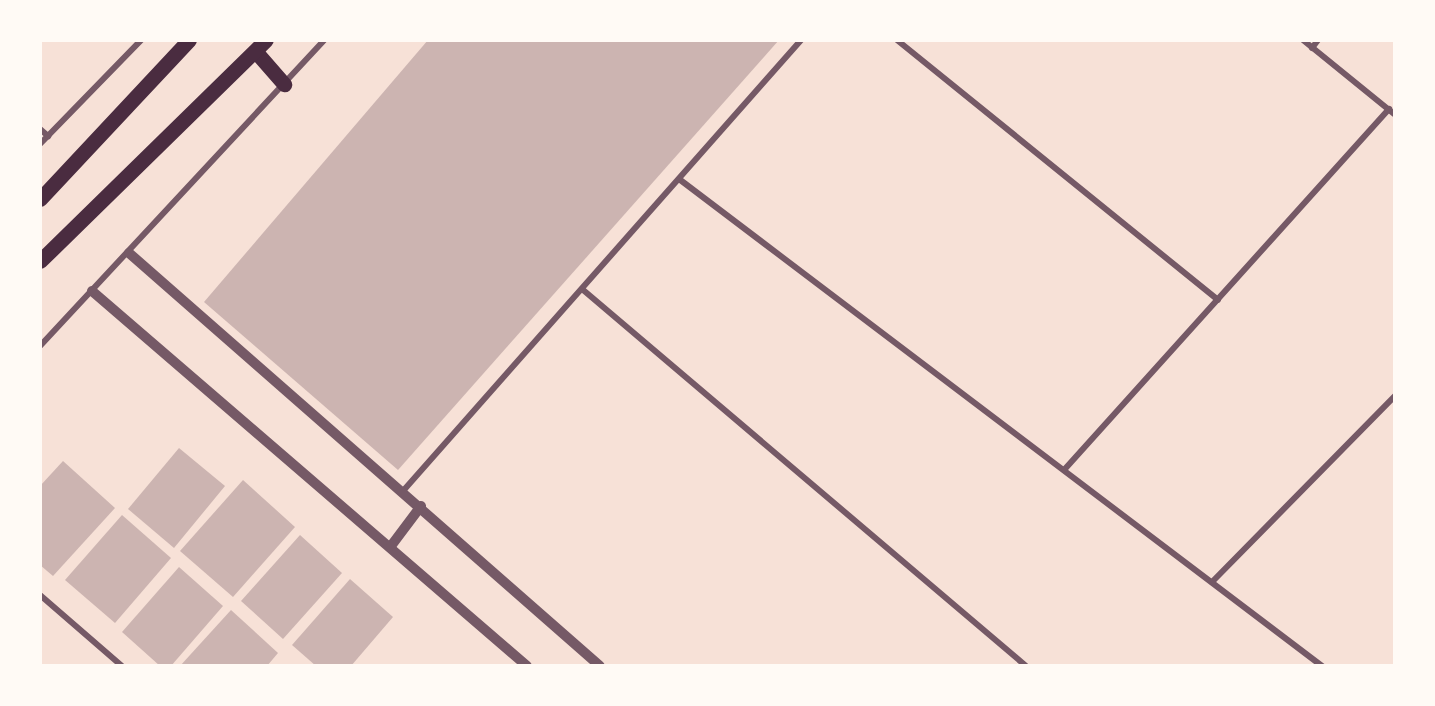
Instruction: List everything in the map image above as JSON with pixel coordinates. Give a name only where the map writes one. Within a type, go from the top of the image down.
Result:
[{"type":"main road","points":[[40,199],[189,40]]},
{"type":"main road","points":[[40,261],[266,40]]},
{"type":"main road","points":[[256,52],[284,84]]},
{"type":"street","points":[[40,144],[141,40]]},
{"type":"street","points":[[40,346],[129,253],[324,40]]},
{"type":"street","points":[[403,491],[801,40]]},
{"type":"street","points":[[897,40],[1218,300]]},
{"type":"street","points":[[1064,470],[1392,112],[1303,40]]},
{"type":"street","points":[[1312,48],[1318,40]]},
{"type":"street","points":[[40,129],[48,136]]},
{"type":"street","points":[[679,179],[1322,666]]},
{"type":"street","points":[[129,253],[421,506],[600,666]]},
{"type":"street","points":[[582,289],[1026,666]]},
{"type":"street","points":[[92,291],[391,546],[527,666]]},
{"type":"street","points":[[1212,582],[1395,397]]},
{"type":"street","points":[[391,546],[421,506]]},
{"type":"street","points":[[40,595],[122,666]]},
{"type":"building","points":[[428,40],[779,40],[398,470],[204,302]]},
{"type":"building","points":[[179,448],[225,486],[174,548],[128,509]]},
{"type":"building","points":[[63,461],[115,508],[53,576],[40,565],[40,486]]},
{"type":"building","points":[[243,480],[295,527],[233,597],[180,551]]},
{"type":"building","points":[[122,515],[171,558],[115,623],[65,580]]},
{"type":"building","points":[[300,535],[342,573],[283,639],[241,601]]},
{"type":"building","points":[[179,567],[223,606],[171,666],[160,666],[122,632]]},
{"type":"building","points":[[350,579],[393,617],[351,666],[316,666],[292,645]]},
{"type":"building","points":[[231,610],[278,653],[267,666],[180,666]]}]
